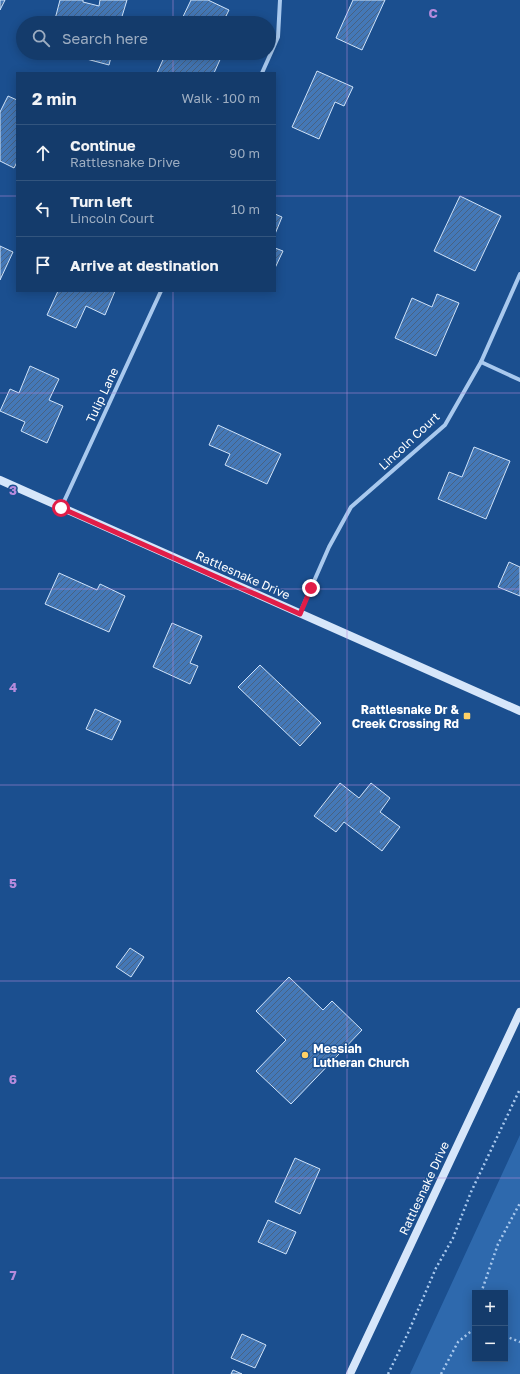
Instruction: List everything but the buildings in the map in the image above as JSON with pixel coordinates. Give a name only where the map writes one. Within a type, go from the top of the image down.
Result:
[{"type":"street","points":[[276,42],[278,38],[280,0]]},
{"type":"street","points":[[262,72],[268,60]]},
{"type":"street","name":"Lincoln Court","points":[[300,614],[329,547],[351,507],[446,425],[481,362],[520,274]]},
{"type":"street","name":"Tulip Lane","points":[[61,508],[161,292]]},
{"type":"street","points":[[481,362],[520,380]]},
{"type":"street","name":"Rattlesnake Drive","points":[[0,480],[520,712]]},
{"type":"street","name":"Rattlesnake Drive","points":[[350,1374],[520,1012]]},
{"type":"path","points":[[388,1374],[408,1333],[436,1268],[453,1238],[471,1192],[520,1089]]},
{"type":"path","points":[[482,1290],[498,1244],[520,1203]]},
{"type":"path","points":[[441,1374],[458,1342],[472,1330]]},
{"type":"path","points":[[508,1337],[520,1342]]},
{"type":"shaded area","points":[[520,1135],[520,1374],[410,1374]]},
{"type":"place","name":"Rattlesnake Dr & Creek Crossing Rd","points":[[467,716]]},
{"type":"place","name":"Messiah Lutheran Church","points":[[305,1055]]},
{"type":"route","points":[[61,508],[300,614],[311,588]]}]
